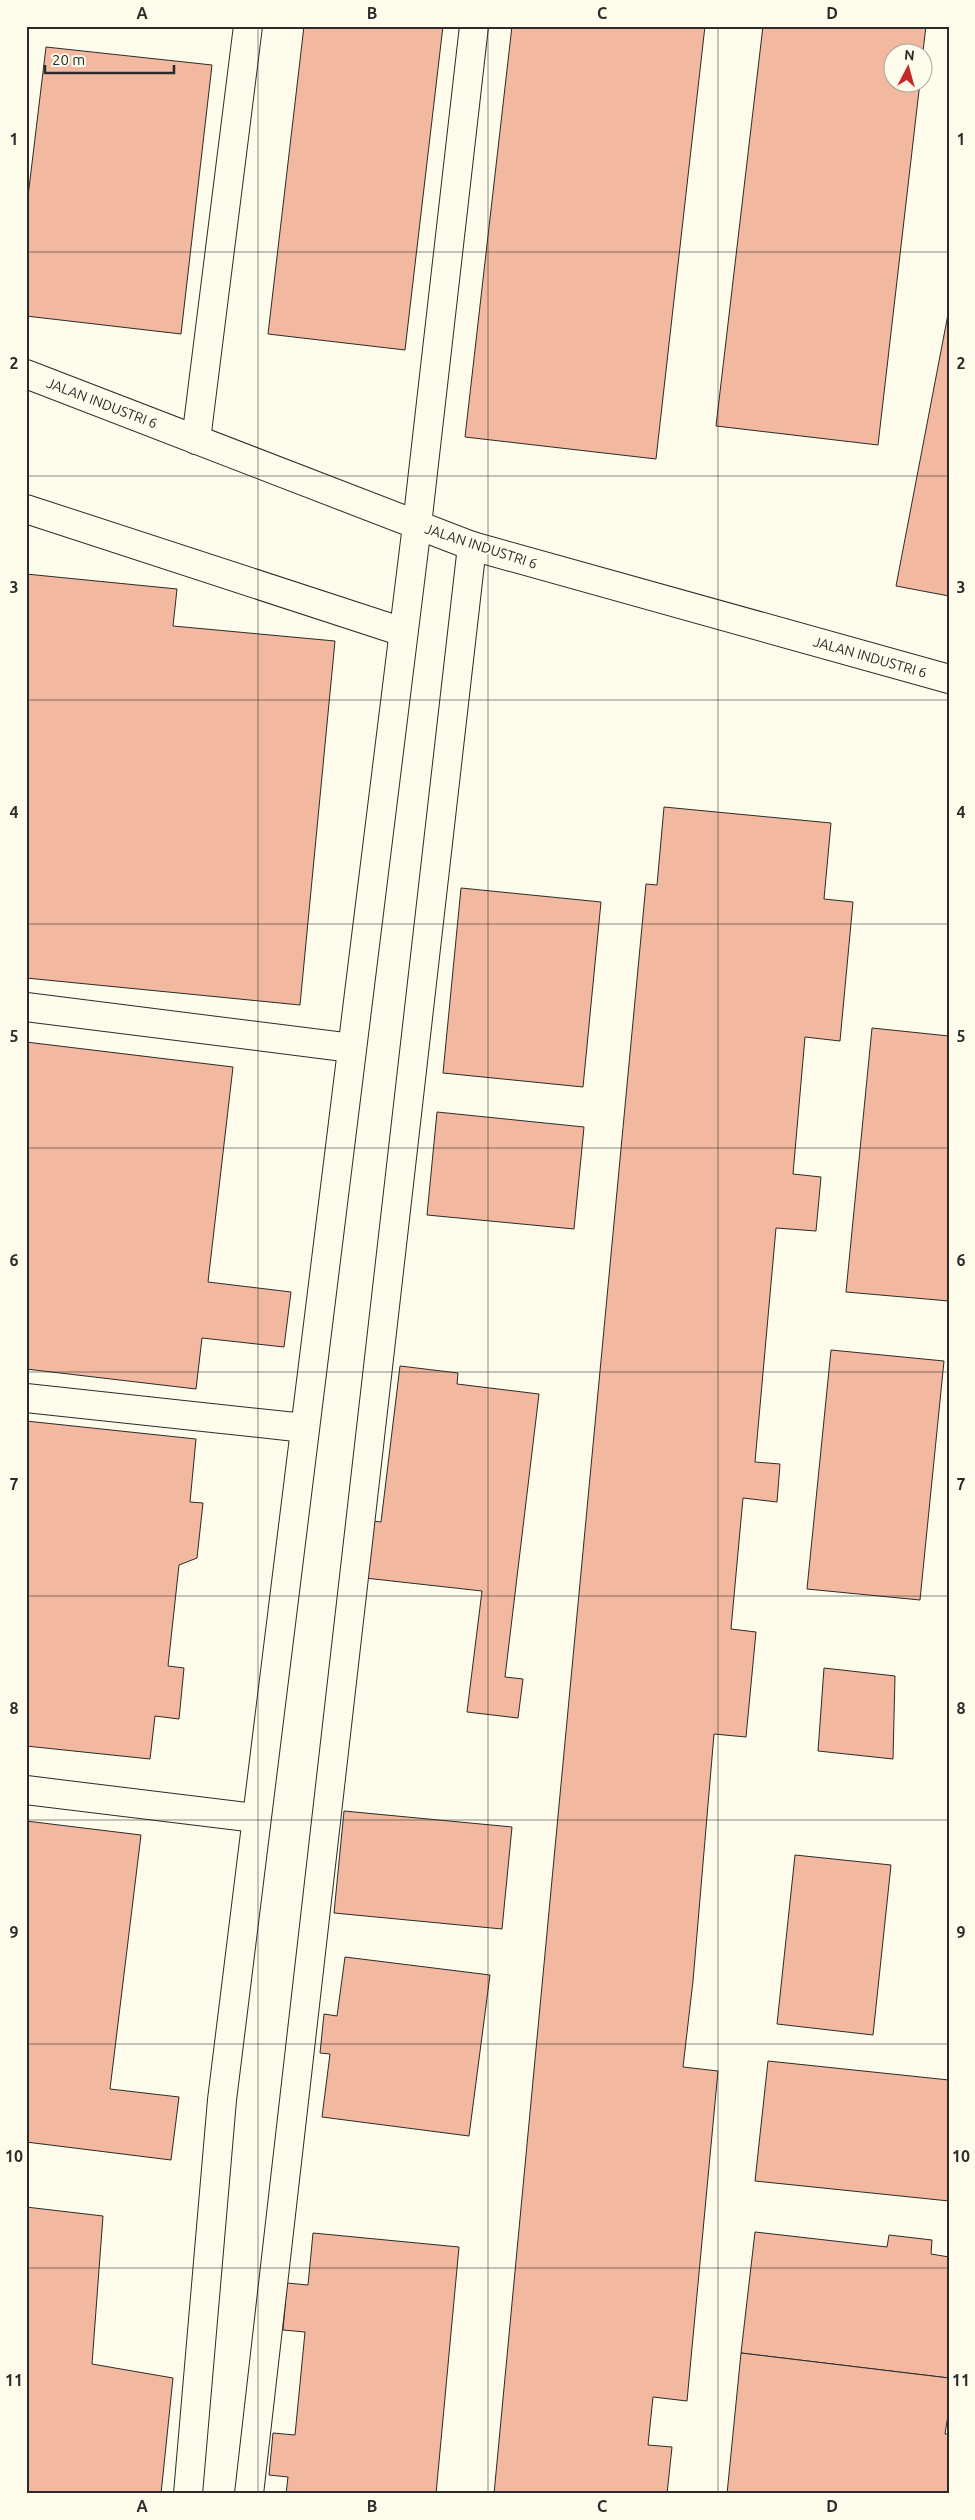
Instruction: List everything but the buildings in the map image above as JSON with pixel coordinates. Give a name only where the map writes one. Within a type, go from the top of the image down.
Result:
[{"type":"street","points":[[196,440],[248,26]]},
{"type":"street","points":[[188,2494],[222,2100],[417,525],[474,26]]},
{"type":"street","name":"JALAN INDUSTRI 6","points":[[26,374],[472,546],[949,679]]},
{"type":"street","points":[[26,509],[403,632]]},
{"type":"street","points":[[249,2494],[472,546]]},
{"type":"street","points":[[26,1007],[352,1048]]},
{"type":"street","points":[[26,1398],[304,1428]]},
{"type":"street","points":[[26,1790],[256,1818]]}]
